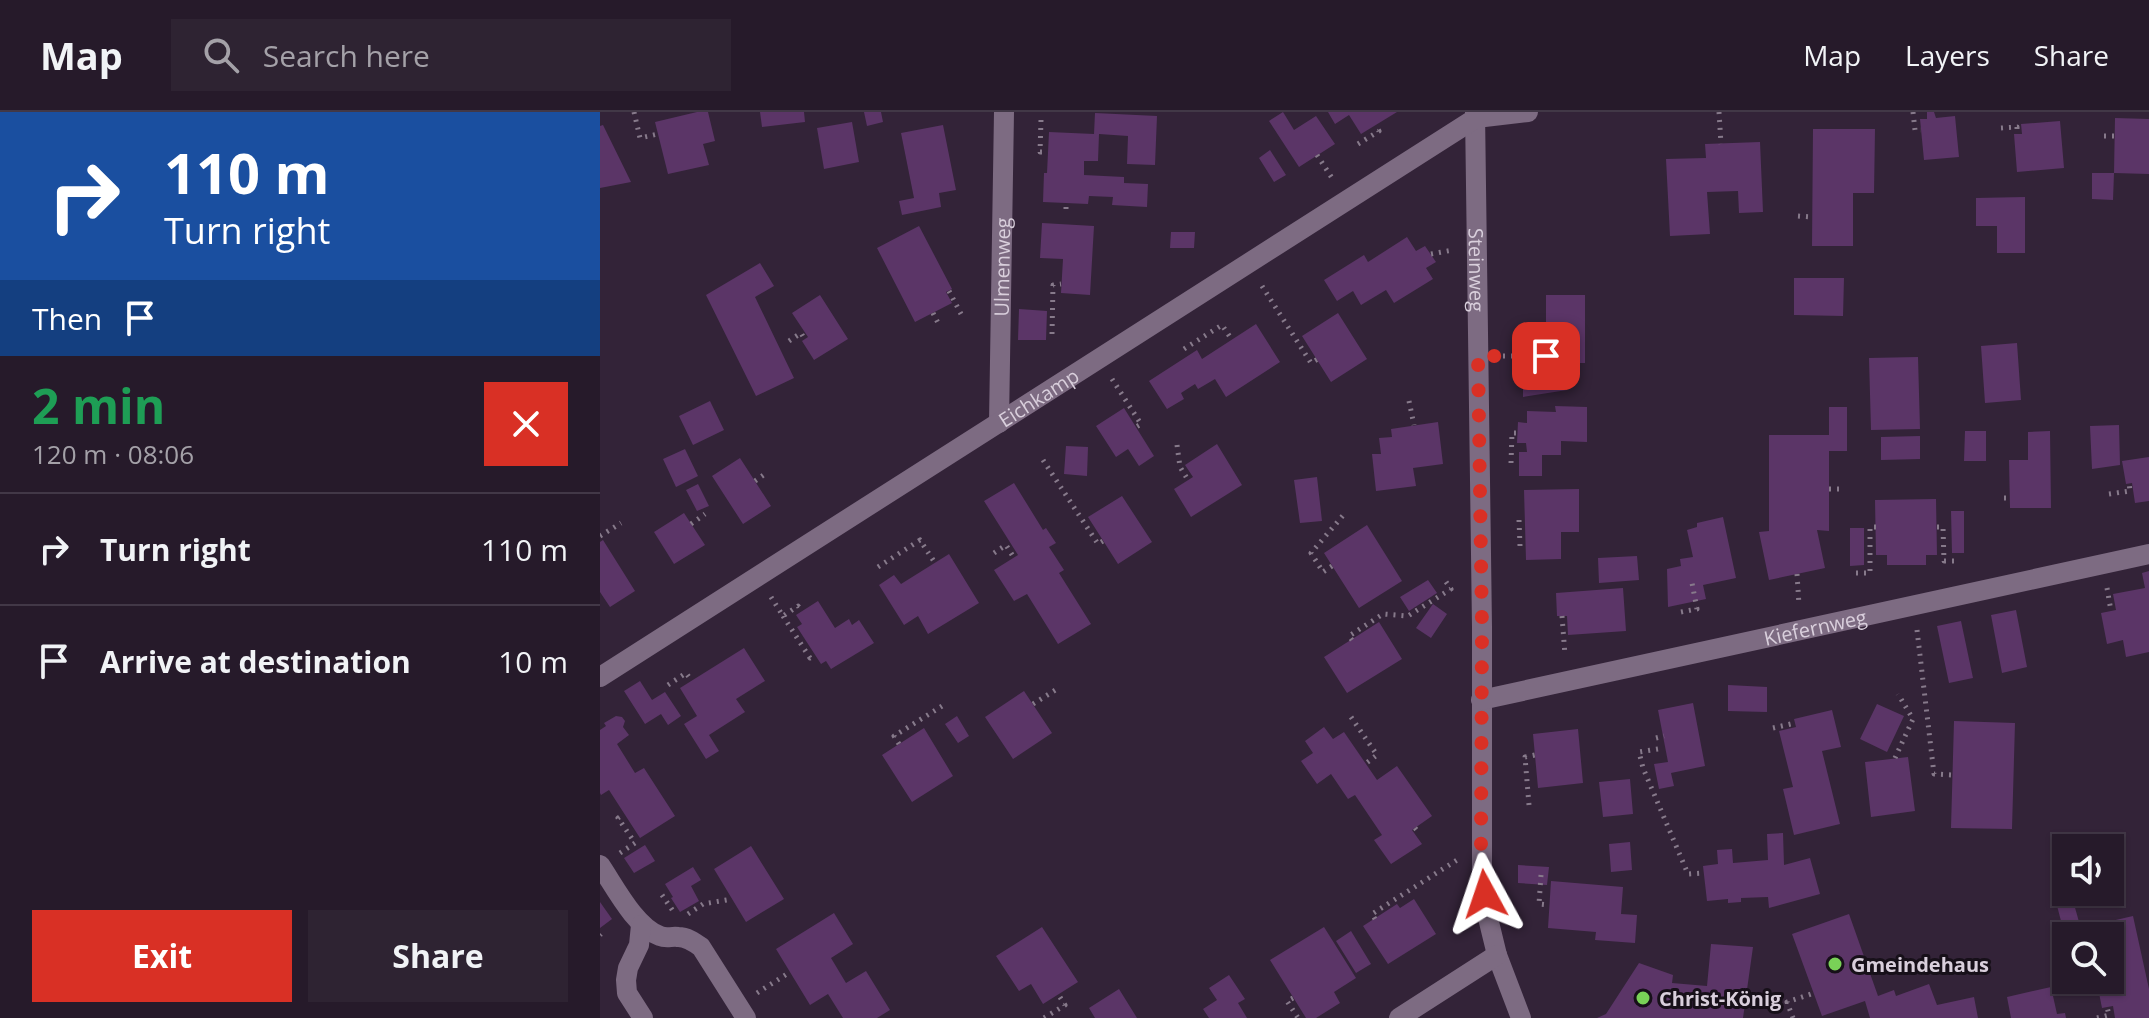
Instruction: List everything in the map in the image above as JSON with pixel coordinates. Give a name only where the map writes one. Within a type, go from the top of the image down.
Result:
[{"type":"street","name":"Ulmenweg","points":[[999,423],[1004,112]]},
{"type":"street","points":[[1476,115],[1528,112]]},
{"type":"street","name":"Eichkamp","points":[[600,677],[1476,115]]},
{"type":"street","name":"Steinweg","points":[[1476,115],[1481,845],[1488,918],[1497,955],[1521,1018]]},
{"type":"street","name":"Kiefernweg","points":[[1481,700],[2149,554]]},
{"type":"street","points":[[610,863],[641,925],[656,935],[690,939],[701,947],[742,1011]]},
{"type":"street","points":[[641,925],[639,945],[626,980],[627,993],[643,1018]]},
{"type":"street","points":[[1399,1018],[1497,955]]},
{"type":"path","points":[[634,112],[640,138],[658,134]]},
{"type":"path","points":[[1719,112],[1721,144]]},
{"type":"path","points":[[1913,112],[1915,130],[1921,130]]},
{"type":"path","points":[[1041,120],[1040,152],[1048,152]]},
{"type":"path","points":[[1358,144],[1379,131],[1375,125]]},
{"type":"path","points":[[2001,128],[2017,127],[2017,134]]},
{"type":"path","points":[[2104,136],[2114,136]]},
{"type":"path","points":[[1798,216],[1812,217]]},
{"type":"path","points":[[1248,264],[1311,363],[1318,359]]},
{"type":"path","points":[[1052,334],[1053,285],[1061,284]]},
{"type":"path","points":[[949,291],[961,314]]},
{"type":"path","points":[[933,313],[939,325]]},
{"type":"path","points":[[1184,349],[1222,325],[1232,340]]},
{"type":"path","points":[[789,341],[801,333],[805,340]]},
{"type":"path","points":[[1478,356],[1546,356]]},
{"type":"path","points":[[1099,359],[1141,424],[1136,427]]},
{"type":"path","points":[[1409,401],[1414,425]]},
{"type":"path","points":[[1511,463],[1512,433],[1517,433]]},
{"type":"path","points":[[1177,445],[1180,467],[1188,480]]},
{"type":"path","points":[[1043,460],[1098,544],[1103,541]]},
{"type":"path","points":[[755,481],[765,474]]},
{"type":"path","points":[[2109,494],[2130,491],[2129,483]]},
{"type":"path","points":[[1829,489],[1840,489]]},
{"type":"path","points":[[1332,566],[1323,572],[1311,553],[1346,512]]},
{"type":"path","points":[[691,524],[705,514]]},
{"type":"path","points":[[1520,546],[1519,520],[1524,520]]},
{"type":"path","points":[[600,536],[621,523]]},
{"type":"path","points":[[1856,573],[1870,573],[1870,527],[1876,527]]},
{"type":"path","points":[[1937,527],[1943,527],[1944,561],[1957,561]]},
{"type":"path","points":[[878,567],[920,540],[935,563]]},
{"type":"path","points":[[994,553],[1008,544],[1014,558]]},
{"type":"path","points":[[758,576],[810,658],[815,655]]},
{"type":"path","points":[[1352,640],[1349,636],[1383,614],[1408,616],[1451,589],[1444,579]]},
{"type":"path","points":[[1681,612],[1697,609],[1692,583]]},
{"type":"path","points":[[1914,605],[1934,774],[1953,775]]},
{"type":"path","points":[[783,616],[798,606],[802,611]]},
{"type":"path","points":[[1562,616],[1567,681]]},
{"type":"path","points":[[668,685],[686,673],[692,681]]},
{"type":"path","points":[[1033,704],[1057,689]]},
{"type":"path","points":[[1895,758],[1913,719],[1898,694]]},
{"type":"path","points":[[899,744],[894,736],[942,706]]},
{"type":"path","points":[[1351,717],[1377,755],[1365,764]]},
{"type":"path","points":[[1773,728],[1795,723]]},
{"type":"path","points":[[1656,738],[1664,736]]},
{"type":"path","points":[[1658,749],[1639,752],[1643,768],[1688,874],[1704,873]]},
{"type":"path","points":[[1529,805],[1525,757],[1535,755]]},
{"type":"path","points":[[610,863],[616,855],[635,843],[618,818],[624,814]]},
{"type":"path","points":[[1415,828],[1420,834]]},
{"type":"path","points":[[1375,919],[1372,914],[1481,845]]},
{"type":"path","points":[[1541,875],[1539,904],[1549,905]]},
{"type":"path","points":[[662,895],[678,920],[703,904],[732,899]]},
{"type":"path","points":[[742,1011],[790,972]]},
{"type":"path","points":[[1793,1018],[1787,1002],[1814,993]]},
{"type":"path","points":[[1044,1018],[1065,1005],[1058,994]]},
{"type":"path","points":[[1293,998],[1287,1001],[1298,1018]]},
{"type":"path","points":[[2097,1018],[2109,1015],[2107,1007]]},
{"type":"building","points":[[708,112],[715,141],[703,144],[709,165],[668,174],[655,122]]},
{"type":"building","points":[[760,112],[804,112],[805,122],[762,127]]},
{"type":"building","points":[[864,112],[881,112],[883,122],[867,126]]},
{"type":"building","points":[[1283,112],[1294,130],[1316,116],[1335,144],[1299,167],[1269,121]]},
{"type":"building","points":[[1328,112],[1397,112],[1361,134],[1349,115],[1335,124]]},
{"type":"building","points":[[1927,112],[1934,112],[1936,118],[1955,116],[1959,157],[1924,160],[1920,119],[1927,119]]},
{"type":"building","points":[[1095,113],[1157,116],[1155,165],[1127,164],[1128,136],[1099,134],[1098,161],[1084,161],[1084,175],[1124,177],[1124,183],[1148,184],[1147,207],[1112,205],[1113,197],[1089,196],[1088,204],[1043,202],[1049,132],[1094,134]]},
{"type":"building","points":[[2115,118],[2149,119],[2149,174],[2114,173]]},
{"type":"building","points":[[2060,121],[2064,168],[2017,172],[2014,134],[2022,134],[2021,124]]},
{"type":"building","points":[[852,122],[859,162],[824,169],[817,128]]},
{"type":"building","points":[[603,125],[631,182],[600,188],[600,126]]},
{"type":"building","points":[[943,125],[956,190],[939,193],[941,207],[902,215],[899,201],[914,198],[901,133]]},
{"type":"building","points":[[1813,129],[1875,129],[1874,193],[1853,193],[1853,246],[1812,246]]},
{"type":"building","points":[[1760,142],[1763,212],[1739,213],[1738,191],[1707,192],[1710,234],[1670,236],[1666,159],[1706,158],[1705,144]]},
{"type":"building","points":[[1270,150],[1286,175],[1274,182],[1259,158]]},
{"type":"building","points":[[2092,173],[2114,173],[2113,200],[2092,199]]},
{"type":"building","points":[[2025,197],[2025,253],[1997,253],[1997,226],[1976,226],[1976,198]]},
{"type":"building","points":[[1042,223],[1094,226],[1090,295],[1061,293],[1063,259],[1040,258]]},
{"type":"building","points":[[919,226],[952,289],[946,292],[952,303],[915,322],[877,248]]},
{"type":"building","points":[[1171,232],[1195,232],[1194,248],[1170,248]]},
{"type":"building","points":[[1407,237],[1416,251],[1425,246],[1436,262],[1426,268],[1433,279],[1394,303],[1386,290],[1361,305],[1353,291],[1337,301],[1324,280],[1364,255],[1368,262]]},
{"type":"building","points":[[760,263],[774,286],[755,297],[794,378],[756,396],[706,295]]},
{"type":"building","points":[[1794,278],[1844,278],[1843,316],[1794,315]]},
{"type":"building","points":[[820,295],[848,339],[814,360],[802,341],[808,337],[792,313]]},
{"type":"building","points":[[1546,295],[1585,295],[1585,363],[1546,363]]},
{"type":"building","points":[[1019,309],[1047,311],[1046,340],[1018,340]]},
{"type":"building","points":[[1338,313],[1367,359],[1331,382],[1302,336]]},
{"type":"building","points":[[1256,324],[1280,362],[1226,397],[1215,379],[1198,389],[1195,384],[1181,393],[1184,399],[1167,409],[1149,381],[1197,350],[1202,359]]},
{"type":"building","points":[[2017,343],[2021,400],[1985,403],[1981,346]]},
{"type":"building","points":[[1918,357],[1920,429],[1871,430],[1869,358]]},
{"type":"building","points":[[1523,363],[1546,363],[1546,370],[1567,370],[1567,390],[1523,397]]},
{"type":"building","points":[[710,401],[724,430],[693,445],[679,416]]},
{"type":"building","points":[[1555,406],[1587,407],[1587,442],[1561,441],[1561,455],[1542,455],[1542,476],[1519,476],[1519,452],[1527,452],[1526,443],[1517,443],[1518,422],[1527,423],[1527,411],[1556,412]]},
{"type":"building","points":[[1829,407],[1847,407],[1847,451],[1829,451],[1829,531],[1817,530],[1825,568],[1769,580],[1759,532],[1769,531],[1769,435],[1829,435]]},
{"type":"building","points":[[1124,408],[1154,456],[1139,466],[1128,449],[1116,457],[1096,426]]},
{"type":"building","points":[[1438,422],[1443,464],[1413,468],[1416,486],[1376,491],[1372,454],[1381,454],[1379,438],[1392,437],[1391,429]]},
{"type":"building","points":[[2119,425],[2120,465],[2092,469],[2090,426]]},
{"type":"building","points":[[1965,431],[1986,431],[1986,461],[1964,461]]},
{"type":"building","points":[[2050,431],[2051,508],[2010,508],[2009,460],[2028,460],[2028,432]]},
{"type":"building","points":[[1920,436],[1920,459],[1881,460],[1881,437]]},
{"type":"building","points":[[1217,444],[1242,485],[1191,517],[1174,489],[1193,477],[1185,465]]},
{"type":"building","points":[[1066,446],[1088,447],[1087,476],[1064,474]]},
{"type":"building","points":[[685,449],[698,476],[676,487],[663,459]]},
{"type":"building","points":[[2149,457],[2149,501],[2135,503],[2132,483],[2126,484],[2122,461]]},
{"type":"building","points":[[740,458],[771,506],[743,524],[712,476]]},
{"type":"building","points":[[1317,477],[1322,521],[1300,523],[1294,480]]},
{"type":"building","points":[[1014,483],[1043,530],[1046,528],[1056,543],[1049,547],[1064,570],[1059,573],[1091,624],[1058,644],[1027,594],[1014,601],[994,570],[1018,555],[984,501]]},
{"type":"building","points":[[698,484],[709,506],[697,511],[686,490]]},
{"type":"building","points":[[1579,489],[1579,532],[1561,532],[1561,559],[1526,560],[1524,490]]},
{"type":"building","points":[[1122,496],[1152,542],[1118,564],[1088,517]]},
{"type":"building","points":[[1936,499],[1937,555],[1926,555],[1926,565],[1887,565],[1887,555],[1876,555],[1875,500]]},
{"type":"building","points":[[1951,511],[1964,511],[1964,553],[1952,553]]},
{"type":"building","points":[[684,513],[705,545],[674,564],[654,532]]},
{"type":"building","points":[[1723,517],[1736,578],[1703,585],[1706,599],[1668,607],[1667,569],[1681,566],[1680,559],[1693,557],[1687,530],[1697,527],[1697,523]]},
{"type":"building","points":[[1367,525],[1402,581],[1359,608],[1324,553]]},
{"type":"building","points":[[1850,528],[1864,528],[1864,565],[1850,566]]},
{"type":"building","points":[[603,540],[635,591],[610,607],[600,592],[600,542]]},
{"type":"building","points":[[949,554],[979,603],[928,634],[918,616],[904,625],[879,585],[894,575],[901,584]]},
{"type":"building","points":[[1637,556],[1639,580],[1599,583],[1598,558]]},
{"type":"building","points":[[2149,571],[2149,652],[2126,657],[2123,640],[2107,644],[2101,613],[2116,610],[2113,594],[2145,588],[2142,573]]},
{"type":"building","points":[[1428,580],[1437,593],[1409,611],[1400,597]]},
{"type":"building","points":[[1623,588],[1626,631],[1568,635],[1567,616],[1557,616],[1556,593]]},
{"type":"building","points":[[818,601],[835,628],[849,619],[852,625],[859,620],[874,643],[831,669],[826,661],[821,664],[797,627],[802,624],[796,615]]},
{"type":"building","points":[[1433,604],[1447,614],[1431,638],[1416,628]]},
{"type":"building","points":[[2016,610],[2027,667],[2002,673],[1991,615]]},
{"type":"building","points":[[1961,621],[1973,678],[1949,683],[1937,626]]},
{"type":"building","points":[[1379,622],[1402,659],[1347,693],[1324,657]]},
{"type":"building","points":[[744,648],[765,681],[736,699],[745,712],[709,735],[719,751],[706,759],[684,724],[697,716],[680,688]]},
{"type":"building","points":[[640,681],[652,700],[665,692],[681,716],[668,725],[661,714],[645,724],[624,691]]},
{"type":"building","points":[[1728,685],[1767,687],[1767,712],[1728,711]]},
{"type":"building","points":[[1024,691],[1052,733],[1013,759],[985,717]]},
{"type":"building","points":[[1693,703],[1705,766],[1671,773],[1674,786],[1659,789],[1654,764],[1668,762],[1658,710]]},
{"type":"building","points":[[1877,704],[1904,716],[1887,752],[1860,739]]},
{"type":"building","points":[[1832,710],[1841,747],[1822,751],[1840,824],[1794,835],[1783,789],[1793,787],[1779,731],[1796,727],[1794,719]]},
{"type":"building","points":[[616,716],[625,721],[623,727],[629,735],[617,744],[635,773],[644,768],[675,816],[640,838],[609,790],[600,793],[600,730],[606,726],[604,723]]},
{"type":"building","points":[[957,716],[969,736],[958,743],[945,724]]},
{"type":"building","points":[[1954,721],[2015,723],[2012,829],[1951,828]]},
{"type":"building","points":[[1324,727],[1333,739],[1344,732],[1377,780],[1397,766],[1432,816],[1412,830],[1422,844],[1391,864],[1374,840],[1382,835],[1355,795],[1348,799],[1331,774],[1317,784],[1301,761],[1313,753],[1305,741]]},
{"type":"building","points":[[924,728],[953,776],[912,802],[882,755]]},
{"type":"building","points":[[1578,729],[1583,783],[1538,788],[1533,734]]},
{"type":"building","points":[[1908,757],[1915,811],[1871,817],[1865,762]]},
{"type":"building","points":[[1630,779],[1633,814],[1603,817],[1599,782]]},
{"type":"building","points":[[1783,833],[1784,865],[1810,858],[1820,894],[1769,908],[1768,897],[1741,898],[1741,902],[1728,903],[1728,899],[1707,901],[1703,866],[1718,864],[1717,850],[1732,849],[1733,863],[1768,860],[1767,834]]},
{"type":"building","points":[[1630,842],[1632,870],[1611,872],[1609,844]]},
{"type":"building","points":[[645,845],[655,861],[634,873],[624,858]]},
{"type":"building","points":[[751,846],[784,899],[746,922],[714,869]]},
{"type":"building","points":[[1518,865],[1549,867],[1547,885],[1518,883]]},
{"type":"building","points":[[693,867],[701,880],[691,886],[699,901],[680,912],[665,884]]},
{"type":"building","points":[[1551,881],[1623,887],[1621,914],[1637,915],[1635,943],[1595,940],[1596,932],[1548,928]]},
{"type":"building","points":[[1414,899],[1436,934],[1388,964],[1363,926],[1397,904],[1400,908]]},
{"type":"building","points":[[600,902],[612,919],[600,928]]},
{"type":"building","points":[[2057,906],[2075,906],[2079,922],[2061,922]]},
{"type":"building","points":[[834,913],[853,944],[831,958],[846,983],[866,971],[890,1010],[877,1018],[843,1018],[828,994],[810,1005],[776,949]]},
{"type":"building","name":"Gmeindehaus","points":[[1849,914],[1878,996],[1894,990],[1896,996],[1929,984],[1937,1005],[1974,997],[1978,1018],[1870,1018],[1865,1001],[1822,1016],[1792,934]]},
{"type":"building","points":[[2133,916],[2149,989],[2149,1018],[2115,1018],[2113,1006],[2102,1008],[2099,994],[2124,994],[2124,922],[2107,922]]},
{"type":"building","points":[[1042,927],[1078,982],[1043,1004],[1031,984],[1019,991],[996,956]]},
{"type":"building","points":[[1324,927],[1356,978],[1334,992],[1340,1003],[1316,1018],[1306,1018],[1270,960]]},
{"type":"building","points":[[1351,931],[1371,964],[1356,973],[1336,941]]},
{"type":"building","points":[[1711,944],[1753,947],[1743,1018],[1597,1018],[1606,1014],[1639,963],[1673,975],[1672,983],[1707,986]]},
{"type":"building","points":[[1229,975],[1245,999],[1238,1003],[1247,1018],[1209,1018],[1203,1009],[1217,1000],[1209,988]]},
{"type":"building","points":[[2051,987],[2057,1014],[2065,1013],[2066,1018],[2011,1018],[2007,997]]},
{"type":"building","points":[[1119,989],[1137,1018],[1095,1018],[1089,1008]]},
{"type":"place","name":"Gmeindehaus","points":[[1835,964]]},
{"type":"place","name":"Christ-König","points":[[1643,998]]},
{"type":"route","points":[[1485,894],[1481,845],[1478,356],[1546,356]]}]
